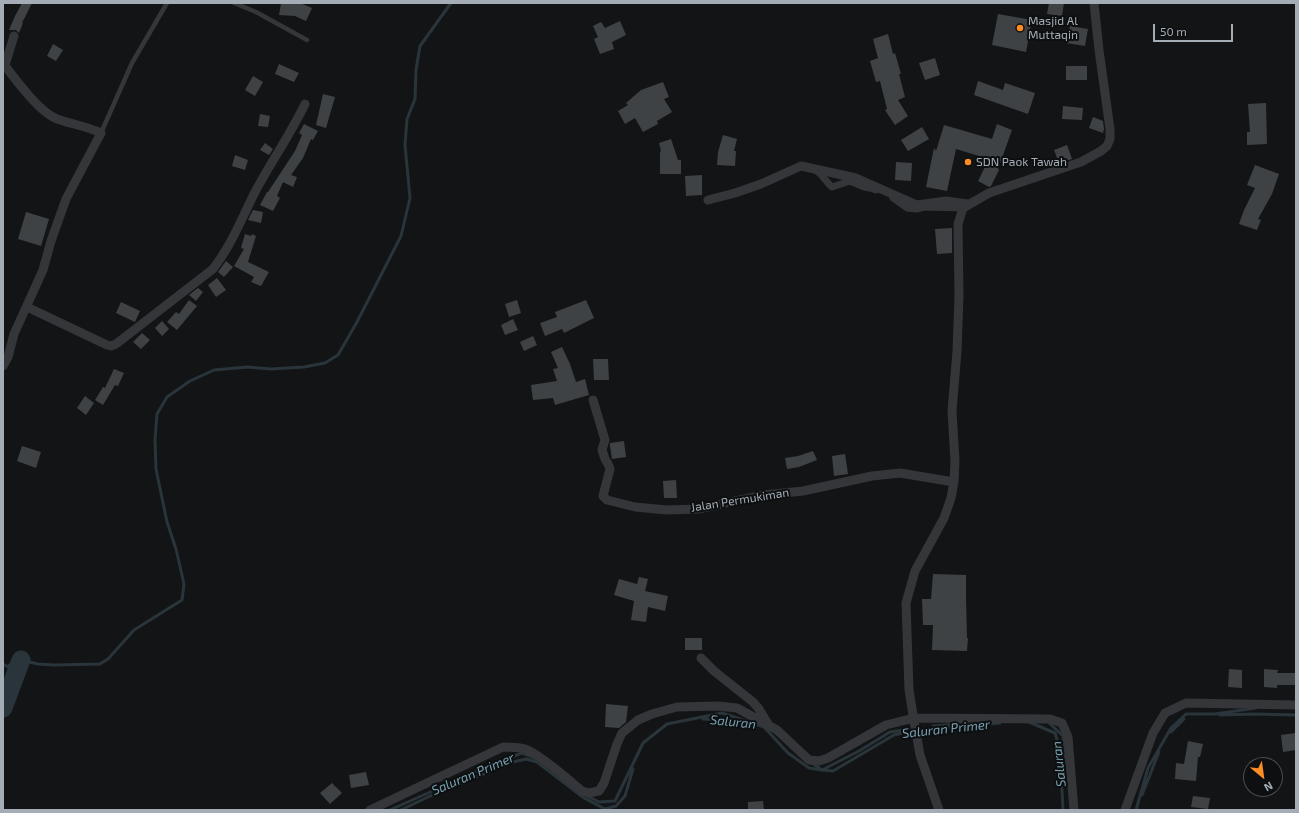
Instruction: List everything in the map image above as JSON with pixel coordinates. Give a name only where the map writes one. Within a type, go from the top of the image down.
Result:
[{"type":"street","points":[[939,810],[920,755],[914,719],[910,690],[906,603],[915,571],[944,518],[951,498],[954,482],[955,462],[952,411],[957,351],[959,296],[958,224],[966,206],[989,193],[1081,162],[1107,146],[1110,139],[1110,129],[1094,3]]},
{"type":"street","points":[[3,366],[8,356],[14,334],[43,270],[66,199],[101,133],[89,128],[56,119],[41,109],[4,64],[14,36]]},
{"type":"street","points":[[27,307],[107,345],[111,346],[116,344],[213,269],[223,256],[256,191],[296,124],[305,104]]},
{"type":"street","points":[[708,202],[761,184],[801,166],[856,178],[917,204],[946,201],[966,206]]},
{"type":"street","name":"Jalan Permukiman","points":[[594,400],[605,440],[602,450],[610,469],[602,494],[607,500],[635,507],[667,510],[698,509],[764,495],[803,491],[872,476],[900,473],[954,482]]},
{"type":"street","points":[[701,658],[714,671],[753,702],[768,724]]},
{"type":"street","points":[[1125,810],[1153,733],[1165,713],[1186,703],[1296,705]]},
{"type":"street","points":[[370,810],[503,747],[525,749],[535,754],[582,791],[598,791],[604,783],[622,733],[638,720],[652,714],[677,707],[710,706],[737,708],[777,730],[809,760],[819,761],[828,758],[886,725],[914,719],[1050,719],[1062,723],[1068,737],[1074,810]]},
{"type":"lane","points":[[101,133],[132,63],[167,3]]},
{"type":"lane","points":[[234,3],[256,12],[308,40]]},
{"type":"building","points":[[22,3],[32,3],[22,23],[19,33],[16,30],[9,30]]},
{"type":"building","points":[[281,3],[300,3],[312,8],[306,21],[295,16],[279,15]]},
{"type":"building","points":[[1049,3],[1064,3],[1062,16],[1047,14]]},
{"type":"building","points":[[998,14],[1032,20],[1026,52],[992,45]]},
{"type":"building","points":[[620,21],[626,35],[612,42],[614,49],[600,54],[594,39],[598,37],[593,26],[601,22],[605,28]]},
{"type":"building","points":[[1070,26],[1088,29],[1085,46],[1066,43]]},
{"type":"building","points":[[888,34],[893,54],[895,53],[901,74],[899,74],[905,97],[898,100],[908,116],[895,125],[885,110],[887,109],[880,81],[876,82],[870,61],[878,58],[873,39]]},
{"type":"building","points":[[53,44],[63,50],[56,61],[47,56]]},
{"type":"building","points":[[935,58],[940,75],[925,80],[919,63]]},
{"type":"building","points":[[279,64],[299,73],[294,82],[275,74]]},
{"type":"building","points":[[1066,66],[1087,66],[1087,80],[1066,80]]},
{"type":"building","points":[[253,76],[263,82],[255,96],[245,90]]},
{"type":"building","points":[[978,81],[1003,90],[1005,83],[1035,93],[1028,114],[974,95]]},
{"type":"building","points":[[663,82],[669,97],[664,99],[672,112],[657,121],[658,124],[643,132],[635,118],[625,124],[618,111],[628,105],[626,103],[641,90]]},
{"type":"building","points":[[323,94],[335,97],[326,128],[316,125]]},
{"type":"building","points":[[1266,103],[1267,144],[1247,145],[1247,132],[1250,132],[1248,104]]},
{"type":"building","points":[[1063,106],[1083,108],[1082,120],[1062,119]]},
{"type":"building","points":[[260,114],[270,116],[268,127],[258,126]]},
{"type":"building","points":[[1093,117],[1103,121],[1103,133],[1089,128]]},
{"type":"building","points":[[304,124],[318,131],[313,140],[311,139],[303,158],[291,175],[297,177],[293,187],[283,182],[277,196],[280,198],[273,211],[260,205],[295,151],[302,135],[299,133]]},
{"type":"building","points":[[997,124],[1012,130],[998,169],[999,170],[991,186],[989,187],[978,181],[989,159],[956,149],[947,191],[926,187],[934,148],[936,151],[944,125],[992,139]]},
{"type":"building","points":[[922,127],[929,139],[908,151],[901,140]]},
{"type":"building","points":[[723,135],[737,139],[734,151],[736,151],[735,166],[717,165],[718,152]]},
{"type":"building","points":[[671,139],[678,160],[681,160],[681,174],[660,174],[661,151],[659,143]]},
{"type":"building","points":[[265,143],[273,149],[269,155],[260,150]]},
{"type":"building","points":[[1067,145],[1072,159],[1059,163],[1054,150]]},
{"type":"building","points":[[235,155],[248,160],[245,170],[232,166]]},
{"type":"building","points":[[896,162],[912,163],[911,181],[895,180]]},
{"type":"building","points":[[1255,165],[1279,174],[1272,194],[1258,219],[1261,220],[1257,230],[1239,224],[1255,188],[1247,185]]},
{"type":"building","points":[[702,175],[702,195],[686,196],[685,176]]},
{"type":"building","points":[[253,210],[263,212],[261,223],[248,220]]},
{"type":"building","points":[[26,212],[49,219],[41,246],[18,239]]},
{"type":"building","points":[[952,228],[952,253],[937,254],[935,229]]},
{"type":"building","points":[[245,234],[251,236],[252,234],[256,236],[248,262],[269,272],[261,286],[251,282],[254,277],[234,266],[244,249],[241,248]]},
{"type":"building","points":[[226,261],[233,267],[224,277],[218,272]]},
{"type":"building","points":[[217,278],[226,290],[216,297],[208,285]]},
{"type":"building","points":[[198,288],[203,292],[196,301],[189,295]]},
{"type":"building","points":[[189,300],[197,306],[177,330],[167,322],[176,312],[179,314]]},
{"type":"building","points":[[517,300],[521,313],[509,317],[505,304]]},
{"type":"building","points":[[586,300],[594,318],[564,333],[562,329],[545,336],[540,323],[557,317],[555,312]]},
{"type":"building","points":[[121,302],[140,311],[135,322],[116,313]]},
{"type":"building","points":[[513,319],[518,330],[505,335],[501,325]]},
{"type":"building","points":[[162,321],[169,329],[162,336],[155,328]]},
{"type":"building","points":[[142,333],[150,340],[141,349],[133,342]]},
{"type":"building","points":[[533,336],[537,345],[524,351],[520,342]]},
{"type":"building","points":[[562,347],[576,382],[585,379],[589,395],[555,405],[553,398],[533,400],[531,385],[557,381],[553,369],[558,368],[551,352]]},
{"type":"building","points":[[593,359],[608,359],[609,380],[594,380]]},
{"type":"building","points":[[114,369],[124,373],[118,386],[115,385],[103,405],[95,400],[103,387],[105,388]]},
{"type":"building","points":[[85,396],[94,403],[86,415],[77,408]]},
{"type":"building","points":[[624,441],[626,457],[612,459],[610,443]]},
{"type":"building","points":[[22,446],[41,452],[36,468],[17,461]]},
{"type":"building","points":[[813,451],[817,460],[799,467],[787,469],[785,458],[798,456]]},
{"type":"building","points":[[845,454],[848,474],[834,476],[832,456]]},
{"type":"building","points":[[676,480],[677,498],[664,498],[663,481]]},
{"type":"building","points":[[933,574],[966,575],[967,651],[932,650],[933,625],[923,625],[922,599],[931,599]]},
{"type":"building","points":[[639,577],[648,579],[645,591],[668,596],[665,611],[648,607],[646,622],[631,620],[634,601],[614,595],[619,579],[637,584]]},
{"type":"building","points":[[685,638],[702,638],[702,650],[685,650]]},
{"type":"building","points":[[1229,669],[1242,670],[1242,688],[1228,687]]},
{"type":"building","points":[[1264,669],[1278,670],[1277,673],[1296,673],[1296,685],[1277,685],[1277,688],[1264,687]]},
{"type":"building","points":[[606,704],[628,706],[626,722],[619,728],[605,727]]},
{"type":"building","points":[[1296,733],[1296,750],[1283,752],[1281,735]]},
{"type":"building","points":[[1188,741],[1203,744],[1200,757],[1198,757],[1196,781],[1175,779],[1176,763],[1184,764]]},
{"type":"building","points":[[366,772],[369,785],[351,788],[349,775]]},
{"type":"building","points":[[332,783],[342,793],[330,804],[320,793]]},
{"type":"building","points":[[1193,796],[1210,798],[1208,809],[1191,807]]},
{"type":"building","points":[[763,801],[764,810],[748,810],[748,802]]},
{"type":"waterway","points":[[3,664],[8,667],[13,661],[21,660],[38,664],[54,665],[100,664],[108,659],[134,630],[182,600],[184,584],[176,549],[167,522],[156,469],[155,440],[157,414],[167,397],[190,381],[214,370],[247,367],[271,369],[304,367],[325,363],[338,355],[357,322],[401,236],[410,198],[405,145],[407,119],[415,99],[416,70],[420,46],[451,3]]},
{"type":"waterway","points":[[3,708],[21,660]]},
{"type":"waterway","name":"Saluran","points":[[1136,810],[1148,768],[1171,728],[1186,714],[1215,714],[1256,708]]},
{"type":"waterway","name":"Saluran","points":[[587,796],[599,802],[615,801],[643,743],[667,724],[722,713],[764,727]]},
{"type":"waterway","name":"Saluran","points":[[1220,715],[1296,715]]},
{"type":"waterway","name":"Saluran","points":[[703,719],[739,721]]},
{"type":"waterway","name":"Saluran","points":[[1171,732],[1184,719]]},
{"type":"waterway","name":"Saluran Primer","points":[[1047,721],[1063,736],[1066,762]]},
{"type":"waterway","name":"Saluran","points":[[1029,722],[1055,733],[1060,750],[1063,810]]},
{"type":"waterway","name":"Saluran","points":[[812,763],[822,770],[833,771],[894,735],[916,730],[1000,723]]},
{"type":"waterway","name":"Saluran","points":[[933,726],[961,724]]},
{"type":"waterway","name":"Saluran","points":[[764,727],[788,753],[809,768],[822,770],[859,751],[890,732],[910,729]]},
{"type":"waterway","name":"Saluran","points":[[1142,795],[1159,752]]},
{"type":"waterway","name":"Saluran Primer","points":[[390,810],[495,763],[522,753],[535,758]]},
{"type":"waterway","name":"Saluran","points":[[401,810],[430,796],[513,762],[526,759],[537,762],[584,798],[605,809],[616,806],[625,796],[633,769]]},
{"type":"place","name":"Masjid Al Muttaqin","points":[[1020,28]]},
{"type":"place","name":"SDN Paok Tawah","points":[[968,162]]}]
